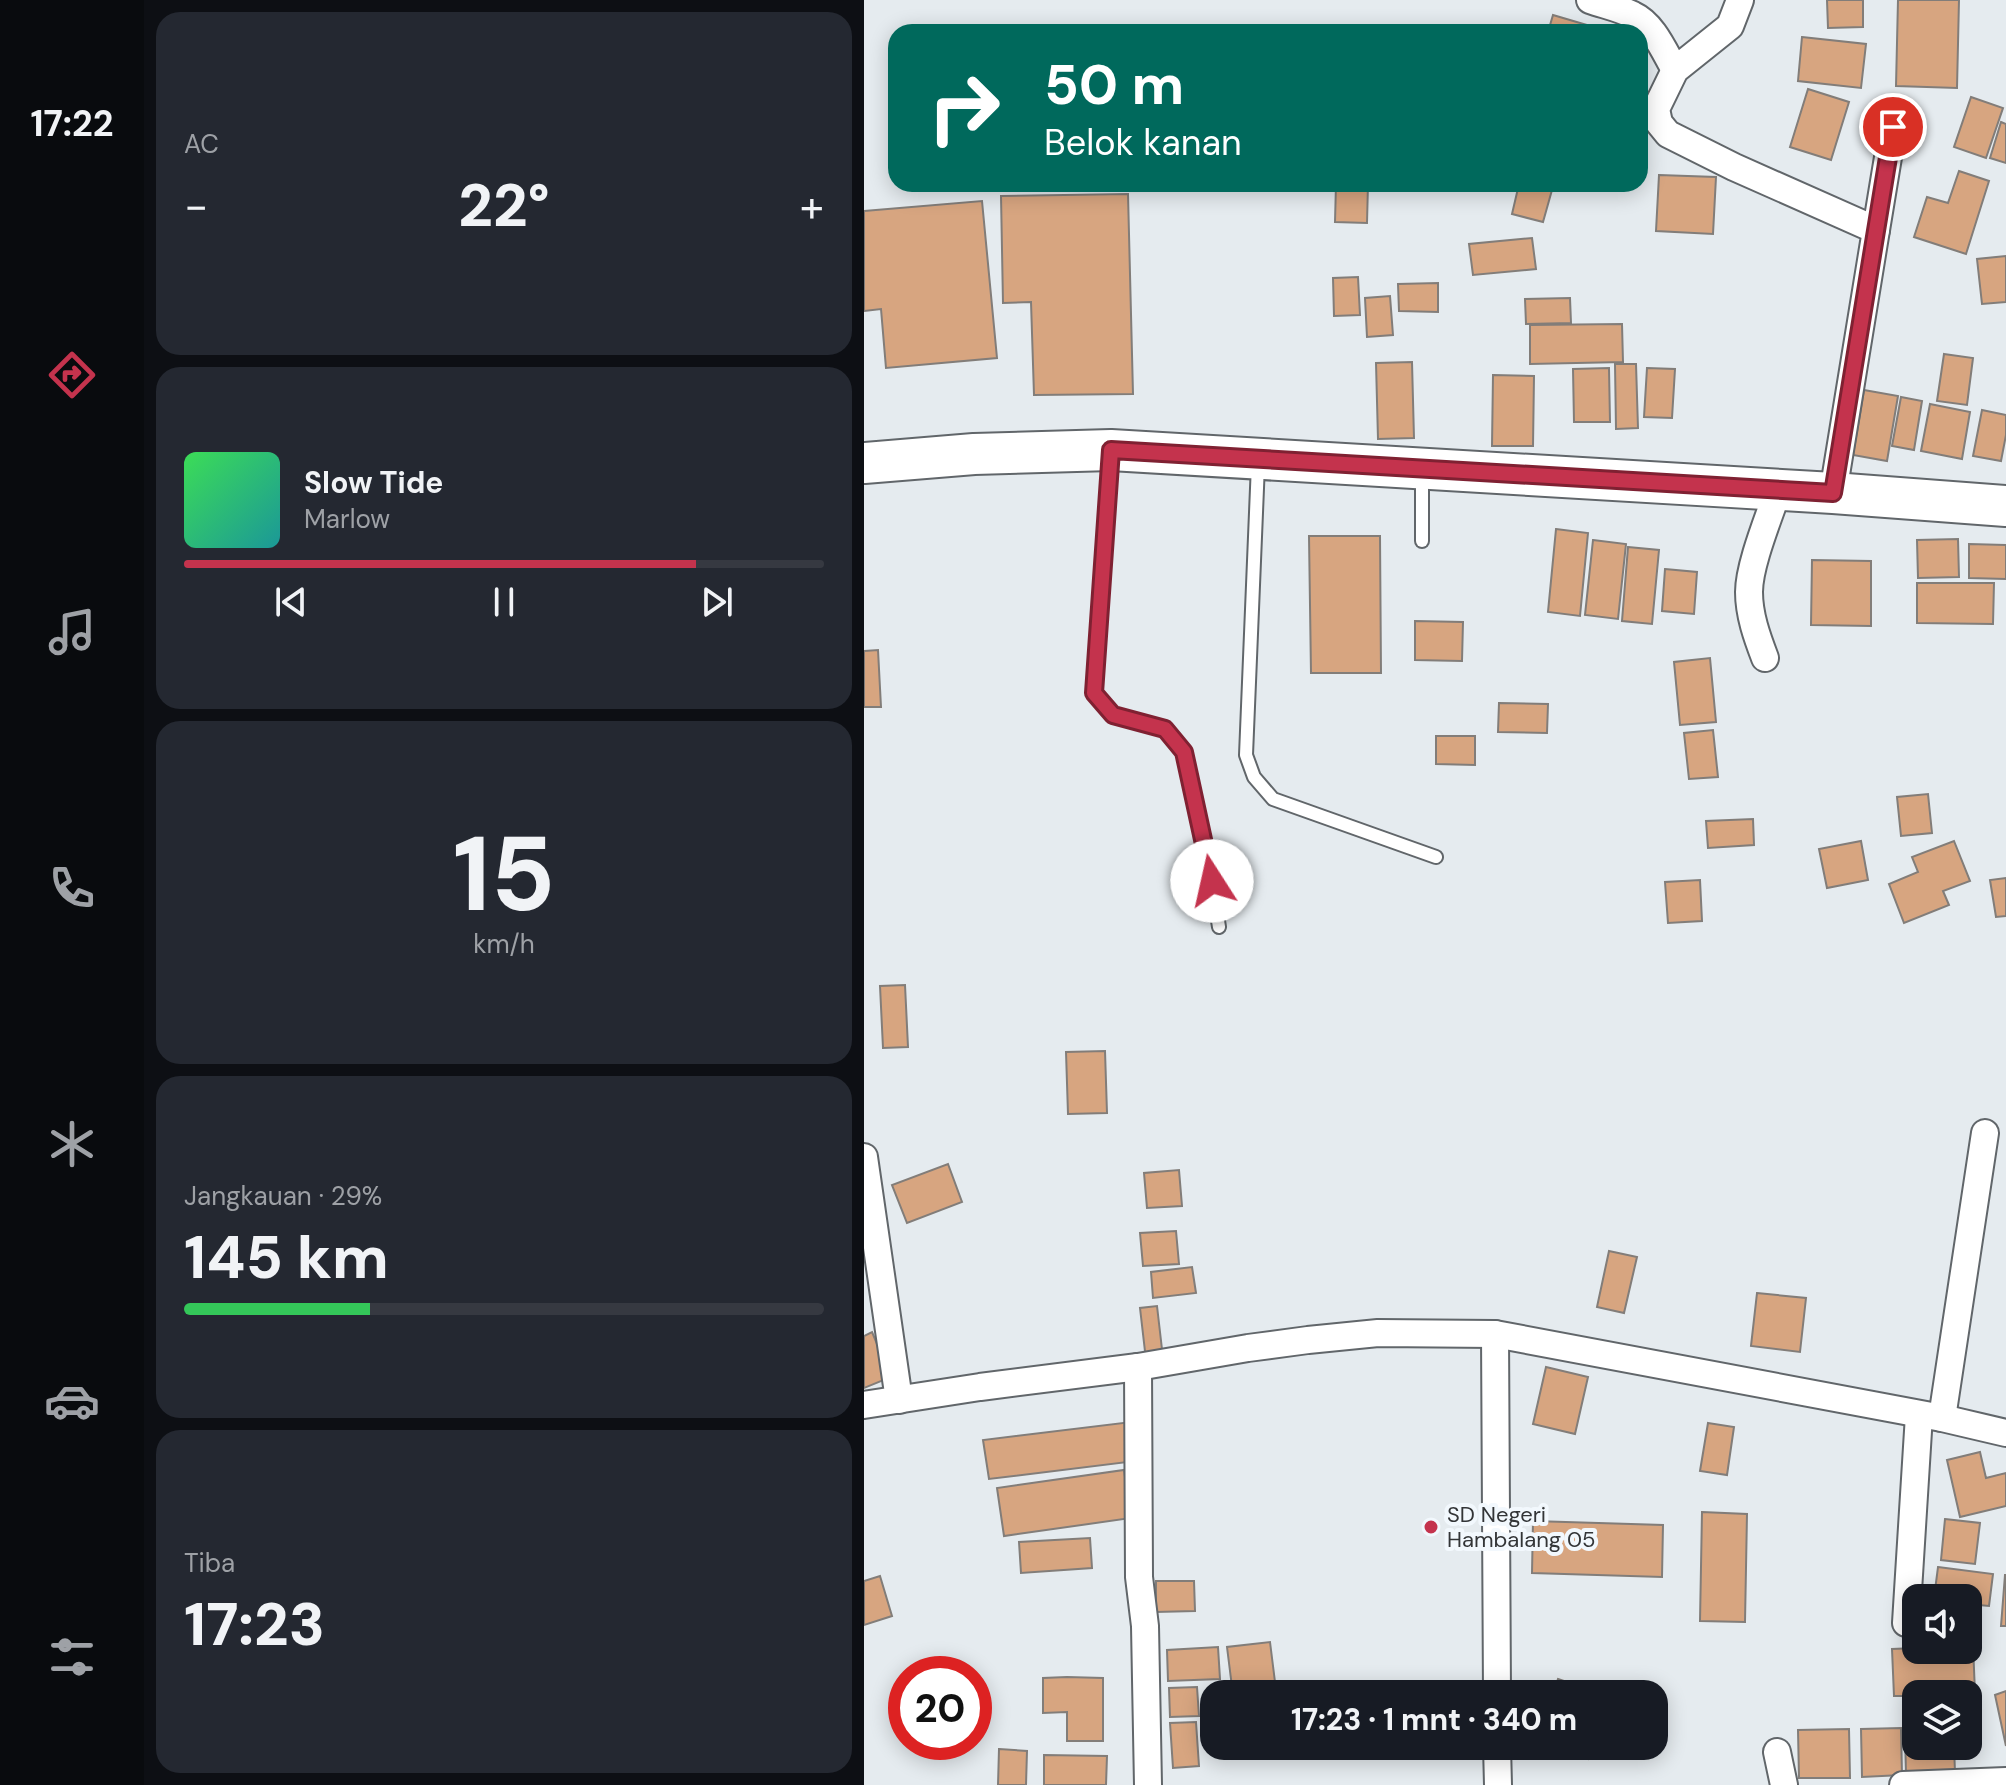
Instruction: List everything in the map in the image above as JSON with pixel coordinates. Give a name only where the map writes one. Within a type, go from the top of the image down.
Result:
[{"type":"main road","points":[[864,463],[974,454],[1111,450],[2006,506]]},
{"type":"street","points":[[1590,0],[1634,15],[1646,24]]},
{"type":"street","points":[[1740,0],[1730,26],[1675,70],[1656,109],[1659,123],[1668,134],[1734,167],[1876,230]]},
{"type":"street","points":[[1648,27],[1675,70]]},
{"type":"street","points":[[1833,493],[1895,115]]},
{"type":"street","points":[[1765,658],[1753,625],[1749,590],[1778,490]]},
{"type":"street","points":[[1911,1584],[1931,1416],[1985,1133]]},
{"type":"street","points":[[864,1157],[899,1400]]},
{"type":"street","points":[[864,1405],[1138,1367],[1248,1348],[1378,1333],[1495,1334],[1931,1416],[2006,1433]]},
{"type":"street","points":[[1495,1334],[1497,1680]]},
{"type":"street","points":[[1138,1367],[1139,1577],[1145,1626],[1148,1785]]},
{"type":"street","points":[[1777,1752],[1784,1785]]},
{"type":"street","points":[[1497,1760],[1498,1785]]},
{"type":"street","points":[[1903,1785],[2006,1781]]},
{"type":"lane","points":[[1111,450],[1094,693],[1113,715],[1165,729],[1184,752],[1208,857],[1219,927]]},
{"type":"lane","points":[[1258,459],[1246,755],[1254,777],[1273,799],[1436,857]]},
{"type":"lane","points":[[1422,468],[1422,541]]},
{"type":"building","points":[[1827,0],[1863,0],[1863,27],[1828,28]]},
{"type":"building","points":[[1898,0],[1959,0],[1957,88],[1896,86]]},
{"type":"building","points":[[1553,15],[1583,24],[1550,24]]},
{"type":"building","points":[[1802,37],[1866,44],[1861,88],[1798,81]]},
{"type":"building","points":[[1808,89],[1849,102],[1831,160],[1790,147]]},
{"type":"building","points":[[1971,97],[2003,108],[1986,158],[1954,147]]},
{"type":"building","points":[[2001,122],[2006,124],[2006,163],[1990,158]]},
{"type":"building","points":[[1959,171],[1989,181],[1966,254],[1914,237],[1927,197],[1948,203]]},
{"type":"building","points":[[1659,175],[1716,177],[1713,234],[1656,231]]},
{"type":"building","points":[[1336,192],[1368,192],[1367,223],[1335,222]]},
{"type":"building","points":[[1517,192],[1551,192],[1543,222],[1512,214]]},
{"type":"building","points":[[1128,194],[1133,394],[1034,395],[1031,302],[1003,303],[1001,196]]},
{"type":"building","points":[[982,201],[997,358],[886,368],[881,309],[864,311],[864,211]]},
{"type":"building","points":[[1532,238],[1536,269],[1473,275],[1469,244]]},
{"type":"building","points":[[2006,256],[2006,302],[1982,304],[1977,259]]},
{"type":"building","points":[[1358,277],[1360,315],[1334,316],[1333,278]]},
{"type":"building","points":[[1438,283],[1438,312],[1399,311],[1398,284]]},
{"type":"building","points":[[1390,296],[1393,335],[1367,337],[1365,298]]},
{"type":"building","points":[[1570,298],[1571,323],[1526,324],[1525,299]]},
{"type":"building","points":[[1622,324],[1623,362],[1530,364],[1530,325]]},
{"type":"building","points":[[1944,354],[1973,358],[1967,405],[1937,401]]},
{"type":"building","points":[[1412,362],[1414,438],[1378,439],[1376,363]]},
{"type":"building","points":[[1615,364],[1636,364],[1638,428],[1616,429]]},
{"type":"building","points":[[1609,368],[1610,422],[1574,422],[1573,369]]},
{"type":"building","points":[[1647,368],[1675,369],[1672,418],[1644,417]]},
{"type":"building","points":[[1493,375],[1534,376],[1533,446],[1492,446]]},
{"type":"building","points":[[1864,390],[1898,396],[1887,461],[1853,455]]},
{"type":"building","points":[[1901,397],[1922,401],[1914,450],[1892,446]]},
{"type":"building","points":[[1930,404],[1970,412],[1962,459],[1921,451]]},
{"type":"building","points":[[1982,410],[2006,415],[2001,461],[1973,456]]},
{"type":"building","points":[[1556,529],[1588,533],[1580,616],[1548,612]]},
{"type":"building","points":[[1309,536],[1380,536],[1381,673],[1311,673]]},
{"type":"building","points":[[1958,539],[1959,577],[1918,578],[1917,540]]},
{"type":"building","points":[[1593,540],[1626,544],[1618,619],[1585,615]]},
{"type":"building","points":[[1969,544],[2006,545],[2006,579],[1969,578]]},
{"type":"building","points":[[1628,547],[1659,550],[1652,624],[1622,621]]},
{"type":"building","points":[[1812,560],[1871,561],[1871,626],[1811,625]]},
{"type":"building","points":[[1665,569],[1697,572],[1694,614],[1662,611]]},
{"type":"building","points":[[1917,583],[1994,583],[1993,624],[1917,623]]},
{"type":"building","points":[[1415,621],[1463,622],[1462,661],[1415,660]]},
{"type":"building","points":[[878,650],[881,707],[864,707],[864,651]]},
{"type":"building","points":[[1710,658],[1716,722],[1680,725],[1674,662]]},
{"type":"building","points":[[1499,703],[1548,704],[1547,733],[1498,732]]},
{"type":"building","points":[[1713,730],[1718,777],[1689,779],[1684,733]]},
{"type":"building","points":[[1436,736],[1475,736],[1475,765],[1436,764]]},
{"type":"building","points":[[1928,794],[1932,833],[1901,836],[1897,797]]},
{"type":"building","points":[[1753,819],[1754,845],[1708,848],[1706,821]]},
{"type":"building","points":[[1861,841],[1868,880],[1827,888],[1819,849]]},
{"type":"building","points":[[1954,841],[1970,881],[1943,891],[1949,905],[1904,923],[1889,884],[1918,872],[1912,857]]},
{"type":"building","points":[[2006,878],[2006,916],[1996,917],[1990,880]]},
{"type":"building","points":[[1700,880],[1702,921],[1668,923],[1665,882]]},
{"type":"building","points":[[905,985],[908,1047],[883,1048],[880,986]]},
{"type":"building","points":[[1105,1051],[1107,1113],[1068,1114],[1066,1052]]},
{"type":"building","points":[[948,1164],[962,1202],[907,1223],[892,1185]]},
{"type":"building","points":[[1179,1170],[1182,1206],[1147,1208],[1144,1173]]},
{"type":"building","points":[[1176,1231],[1179,1264],[1143,1266],[1140,1233]]},
{"type":"building","points":[[1609,1251],[1637,1257],[1624,1313],[1597,1307]]},
{"type":"building","points":[[1192,1267],[1196,1293],[1153,1298],[1151,1272]]},
{"type":"building","points":[[1757,1293],[1806,1298],[1800,1352],[1751,1346]]},
{"type":"building","points":[[1157,1306],[1163,1358],[1146,1360],[1140,1308]]},
{"type":"building","points":[[872,1332],[891,1377],[864,1388],[864,1336]]},
{"type":"building","points":[[1546,1367],[1588,1377],[1575,1434],[1533,1424]]},
{"type":"building","points":[[1131,1422],[1136,1461],[989,1479],[983,1440]]},
{"type":"building","points":[[1708,1423],[1734,1427],[1727,1475],[1700,1471]]},
{"type":"building","points":[[1980,1452],[1986,1478],[2006,1473],[2006,1506],[1960,1517],[1947,1460]]},
{"type":"building","points":[[1124,1470],[1131,1518],[1004,1536],[997,1488]]},
{"type":"building","points":[[1702,1512],[1747,1514],[1745,1622],[1700,1621]]},
{"type":"building","points":[[1945,1519],[1980,1523],[1975,1564],[1941,1560]]},
{"type":"building","points":[[1533,1521],[1663,1525],[1662,1577],[1532,1573]]},
{"type":"building","points":[[1090,1538],[1092,1568],[1021,1573],[1019,1542]]},
{"type":"building","points":[[1938,1567],[1993,1574],[1989,1606],[1982,1605],[1982,1584],[1936,1584]]},
{"type":"building","points":[[2005,1575],[2006,1626],[2001,1626]]},
{"type":"building","points":[[880,1576],[892,1616],[864,1625],[864,1581]]},
{"type":"building","points":[[1156,1581],[1194,1581],[1195,1611],[1156,1612]]},
{"type":"building","points":[[1270,1642],[1275,1680],[1231,1680],[1227,1647]]},
{"type":"building","points":[[1218,1647],[1220,1679],[1168,1681],[1167,1650]]},
{"type":"building","points":[[1892,1649],[1902,1649],[1902,1664],[1974,1664],[1974,1680],[1902,1680],[1902,1696],[1894,1696]]},
{"type":"building","points":[[1043,1678],[1103,1678],[1103,1741],[1067,1741],[1067,1712],[1043,1713]]},
{"type":"building","points":[[1197,1687],[1199,1716],[1170,1717],[1169,1688]]},
{"type":"building","points":[[2006,1691],[2006,1746],[1995,1695]]},
{"type":"building","points":[[1196,1722],[1199,1766],[1173,1768],[1170,1723]]},
{"type":"building","points":[[1901,1728],[1902,1775],[1862,1777],[1861,1729]]},
{"type":"building","points":[[1849,1729],[1850,1778],[1799,1778],[1798,1730]]},
{"type":"building","points":[[999,1749],[1027,1751],[1026,1785],[998,1785]]},
{"type":"building","points":[[1044,1755],[1107,1756],[1106,1785],[1044,1785]]},
{"type":"building","points":[[1906,1760],[1955,1760],[1955,1772],[1906,1774]]},
{"type":"place","name":"SD Negeri Hambalang 05","points":[[1431,1527]]},
{"type":"route","points":[[1212,881],[1184,752],[1165,729],[1113,715],[1094,693],[1111,450],[1833,493],[1893,127]]}]
